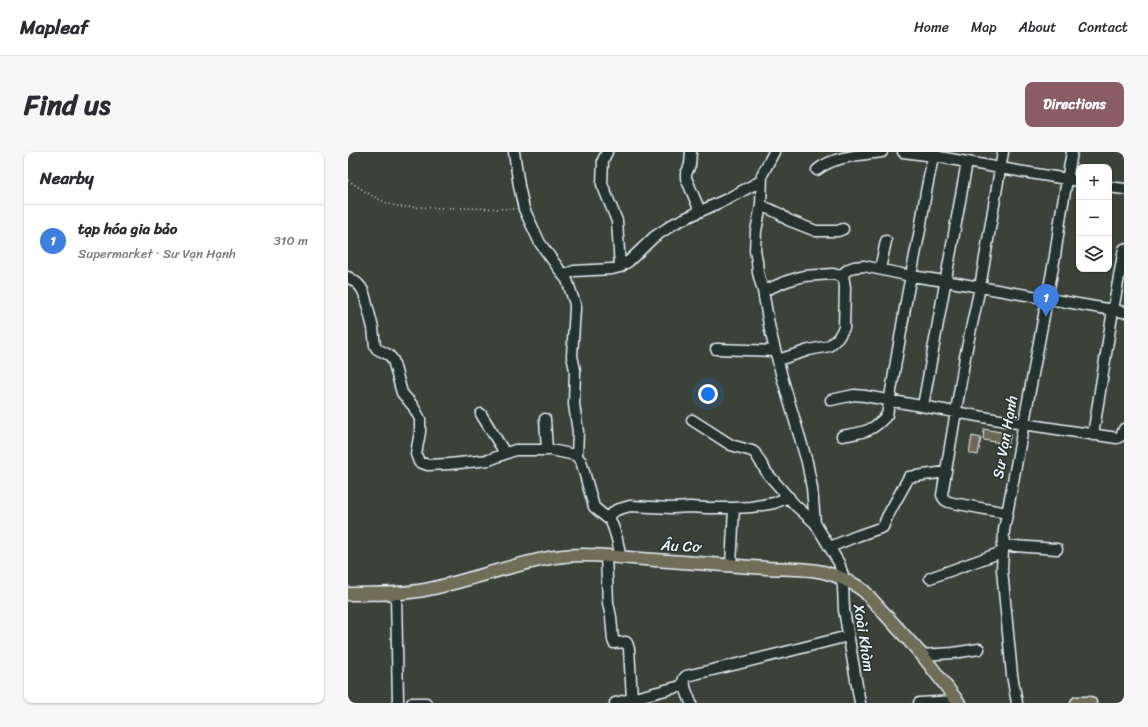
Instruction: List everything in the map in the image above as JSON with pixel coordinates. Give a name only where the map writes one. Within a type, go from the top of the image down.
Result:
[{"type":"main road","name":"Âu Cơ","points":[[348,594],[414,592],[554,557],[606,556],[821,572],[842,578],[857,586],[873,601],[922,654],[958,702]]},
{"type":"main road","points":[[1077,703],[1090,703]]},
{"type":"street","points":[[514,152],[518,186],[524,209],[540,244],[564,275],[570,288],[575,309],[572,356],[575,370],[574,404],[579,438],[577,456]]},
{"type":"street","points":[[607,152],[603,160],[602,184],[617,221],[620,267]]},
{"type":"street","points":[[691,152],[690,165],[686,178],[700,211]]},
{"type":"street","points":[[774,152],[765,168],[761,181],[761,205],[754,247],[758,261],[758,274],[763,291],[776,356],[812,488],[815,523]]},
{"type":"street","points":[[817,170],[835,160],[882,152]]},
{"type":"street","points":[[903,152],[934,154],[967,162],[1076,180]]},
{"type":"street","points":[[1003,152],[980,287],[964,357],[942,498],[946,501],[1007,513]]},
{"type":"street","name":"Sư Vạn Hạnh","points":[[1017,703],[1012,675],[1002,570],[1002,548],[1023,424],[1055,256],[1072,152]]},
{"type":"street","points":[[842,436],[861,433],[875,427],[887,414],[934,154]]},
{"type":"street","points":[[923,406],[967,162]]},
{"type":"street","points":[[564,275],[574,271],[612,269],[620,267],[629,261],[654,237],[682,219],[761,181]]},
{"type":"street","points":[[1112,188],[1124,190]]},
{"type":"street","points":[[761,205],[780,214],[788,220],[816,231],[838,231],[843,229]]},
{"type":"street","points":[[880,269],[886,241]]},
{"type":"street","points":[[1093,435],[1124,249]]},
{"type":"street","points":[[763,291],[804,276],[833,274],[840,276],[849,269],[864,266],[911,276],[945,280],[1124,312]]},
{"type":"street","points":[[716,349],[776,356],[829,346],[838,338],[844,328],[845,287],[843,275]]},
{"type":"street","points":[[348,277],[357,283],[362,289],[373,328],[375,346],[377,349],[389,355],[393,360],[402,393],[413,406],[420,419],[420,432],[416,454],[419,462],[428,465],[456,464],[489,460],[515,450],[547,450],[568,453],[577,456],[581,461],[594,507],[606,518],[609,517]]},
{"type":"street","points":[[831,400],[854,395],[865,396],[1023,424],[1117,438],[1121,436],[1124,429]]},
{"type":"street","points":[[481,414],[505,453]]},
{"type":"street","points":[[545,419],[547,450]]},
{"type":"street","points":[[692,420],[731,445],[752,451],[767,473],[795,505],[815,523]]},
{"type":"street","points":[[830,547],[883,527],[909,477],[946,472]]},
{"type":"street","points":[[609,517],[616,510],[630,506],[734,508],[774,503],[789,497]]},
{"type":"street","points":[[731,565],[734,508]]},
{"type":"street","points":[[609,517],[615,529],[619,544],[620,557]]},
{"type":"street","name":"Xoài Khòm","points":[[815,523],[839,563],[843,587],[843,606],[860,703]]},
{"type":"street","points":[[930,578],[1002,548],[1056,549]]},
{"type":"street","points":[[606,556],[608,603],[613,640],[614,643],[626,642],[629,649],[632,698]]},
{"type":"street","points":[[396,593],[398,703]]},
{"type":"street","points":[[691,703],[683,680],[686,676],[721,669],[848,636]]},
{"type":"street","points":[[922,654],[953,653],[979,649]]},
{"type":"street","points":[[615,703],[685,685]]},
{"type":"street","points":[[918,703],[958,702]]},
{"type":"street","points":[[412,703],[426,703]]},
{"type":"path","points":[[348,180],[378,199],[393,206],[524,209]]},
{"type":"building","points":[[984,429],[1011,434],[1008,444],[983,440]]},
{"type":"building","points":[[972,436],[981,438],[978,455],[969,453]]},
{"type":"place","name":"tạp hóa gia bảo","points":[[1046,317]]}]
